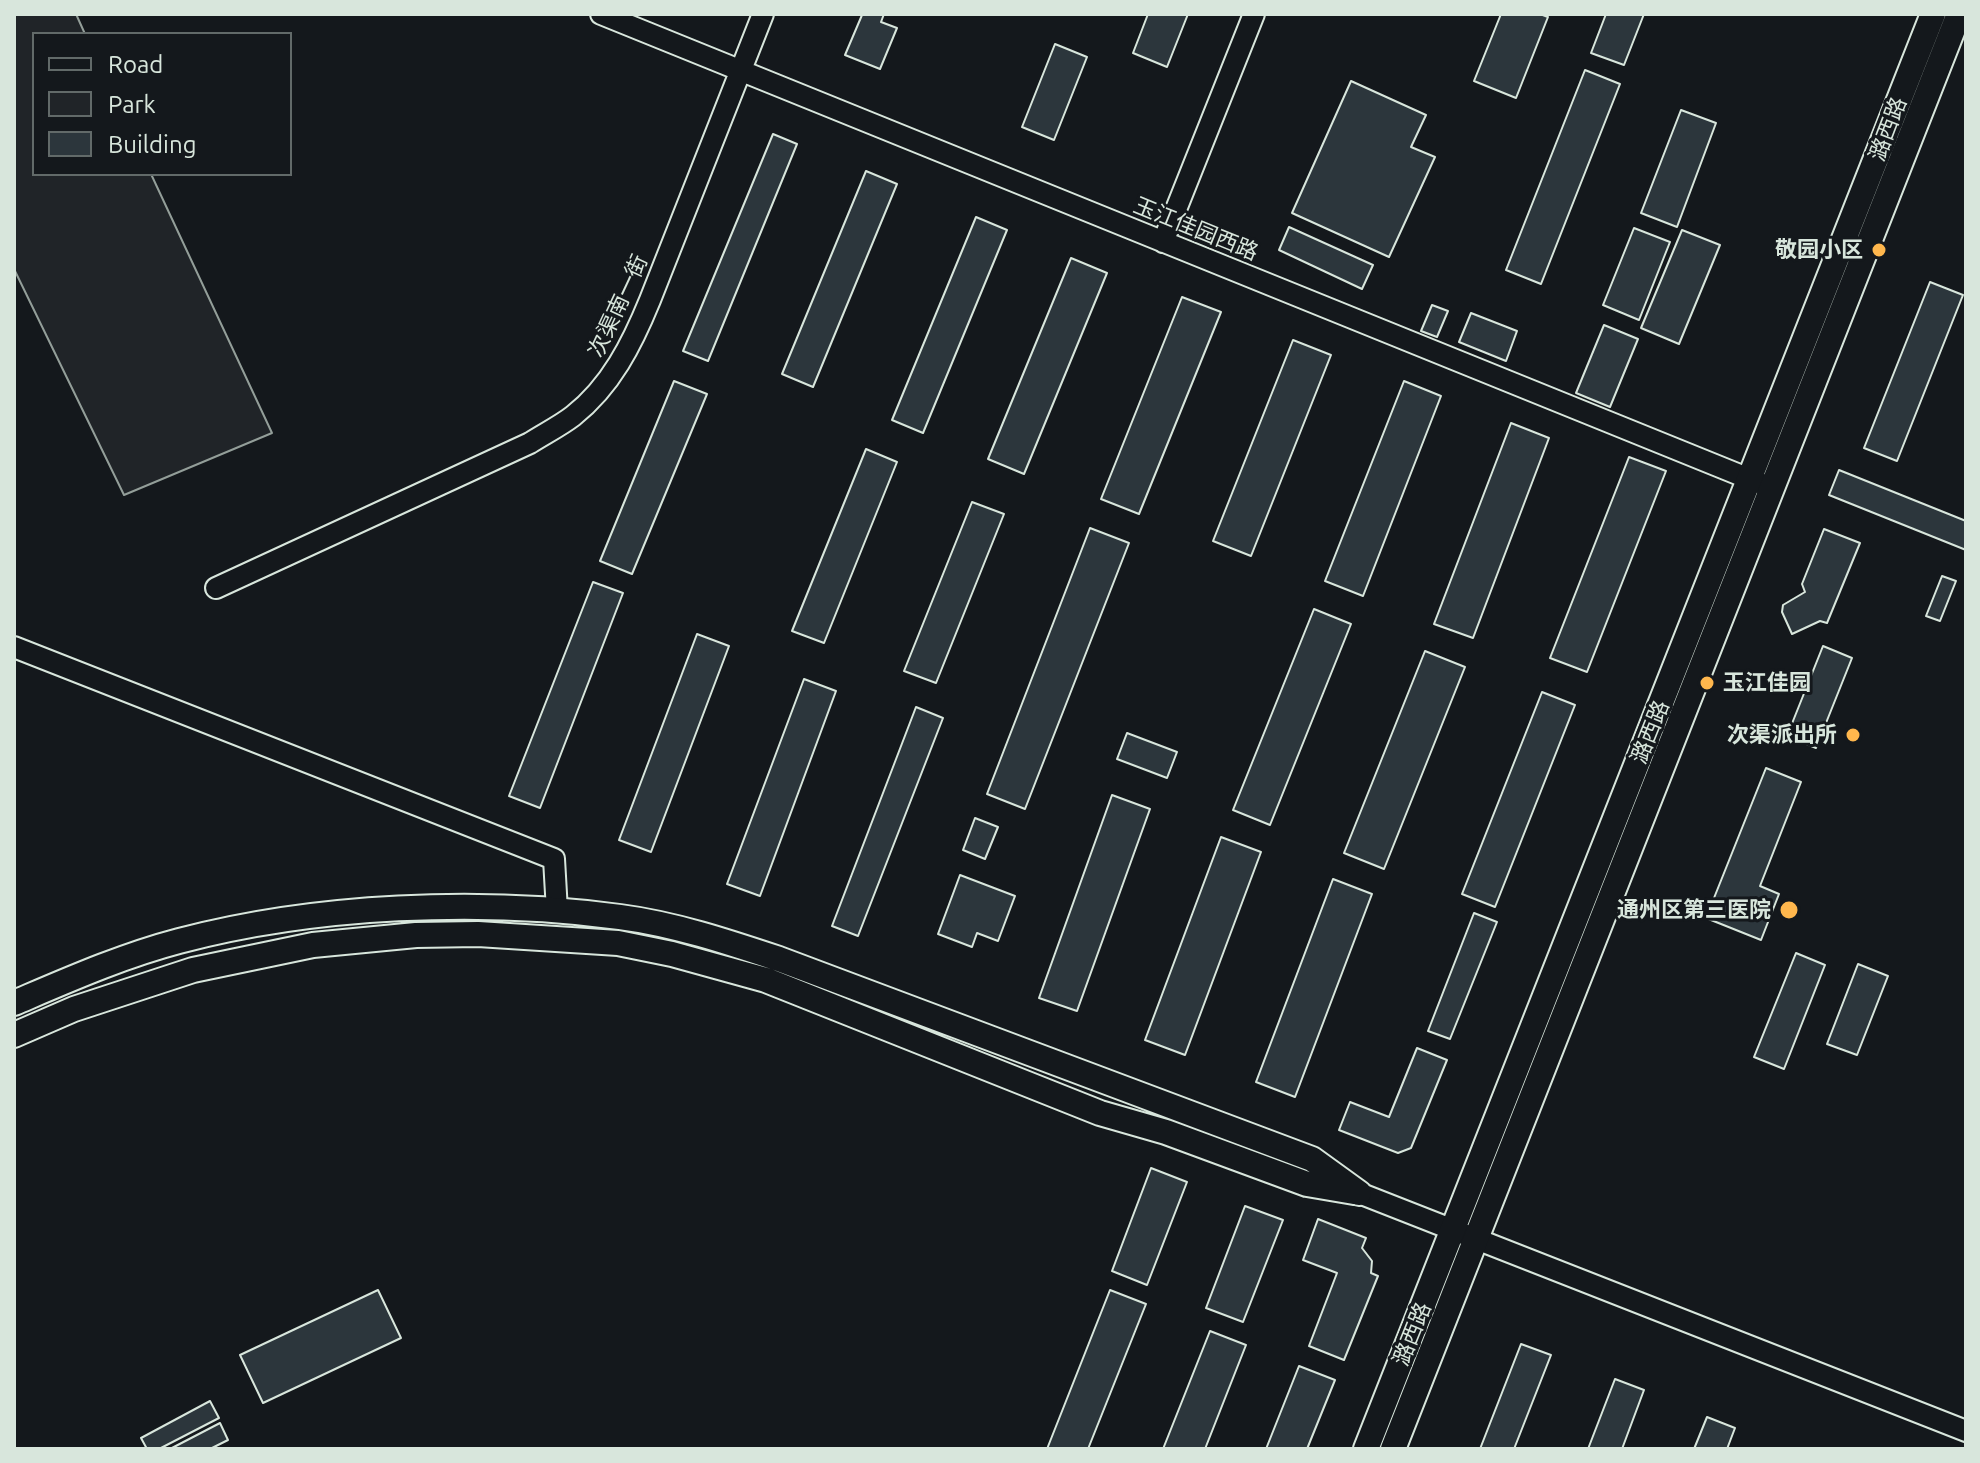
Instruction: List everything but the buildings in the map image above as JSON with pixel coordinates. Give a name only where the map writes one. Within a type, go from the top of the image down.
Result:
[{"type":"main road","name":"潞西路","points":[[1761,484],[1933,14]]},
{"type":"main road","name":"潞西路","points":[[1393,1449],[1465,1234],[1761,484],[1959,14]]},
{"type":"main road","points":[[14,1003],[113,962],[179,941],[285,919],[444,907],[623,917],[721,940],[779,959],[1312,1159],[1359,1193]]},
{"type":"main road","points":[[14,1035],[74,1009],[193,970],[313,945],[416,935],[478,934],[618,943],[672,954],[766,980],[1100,1113],[1166,1132],[1307,1184],[1359,1193]]},
{"type":"main road","name":"潞西路","points":[[1366,1449],[1465,1234]]},
{"type":"street","name":"玉江佳园西路","points":[[601,14],[1761,484]]},
{"type":"street","name":"次渠南一街","points":[[216,588],[530,443],[573,416],[604,386],[632,342],[650,300],[763,14]]},
{"type":"street","points":[[1163,242],[1254,14]]},
{"type":"street","points":[[14,647],[554,859],[557,911]]},
{"type":"street","points":[[1359,1193],[1966,1431]]},
{"type":"green space","points":[[14,14],[76,14],[84,32],[32,32],[32,176],[152,176],[272,433],[124,495],[14,269]]},
{"type":"place","name":"敬园小区","points":[[1879,250]]},
{"type":"place","name":"玉江佳园","points":[[1707,683]]},
{"type":"place","name":"次渠派出所","points":[[1853,735]]},
{"type":"place","name":"通州区第三医院","points":[[1789,910]]}]
